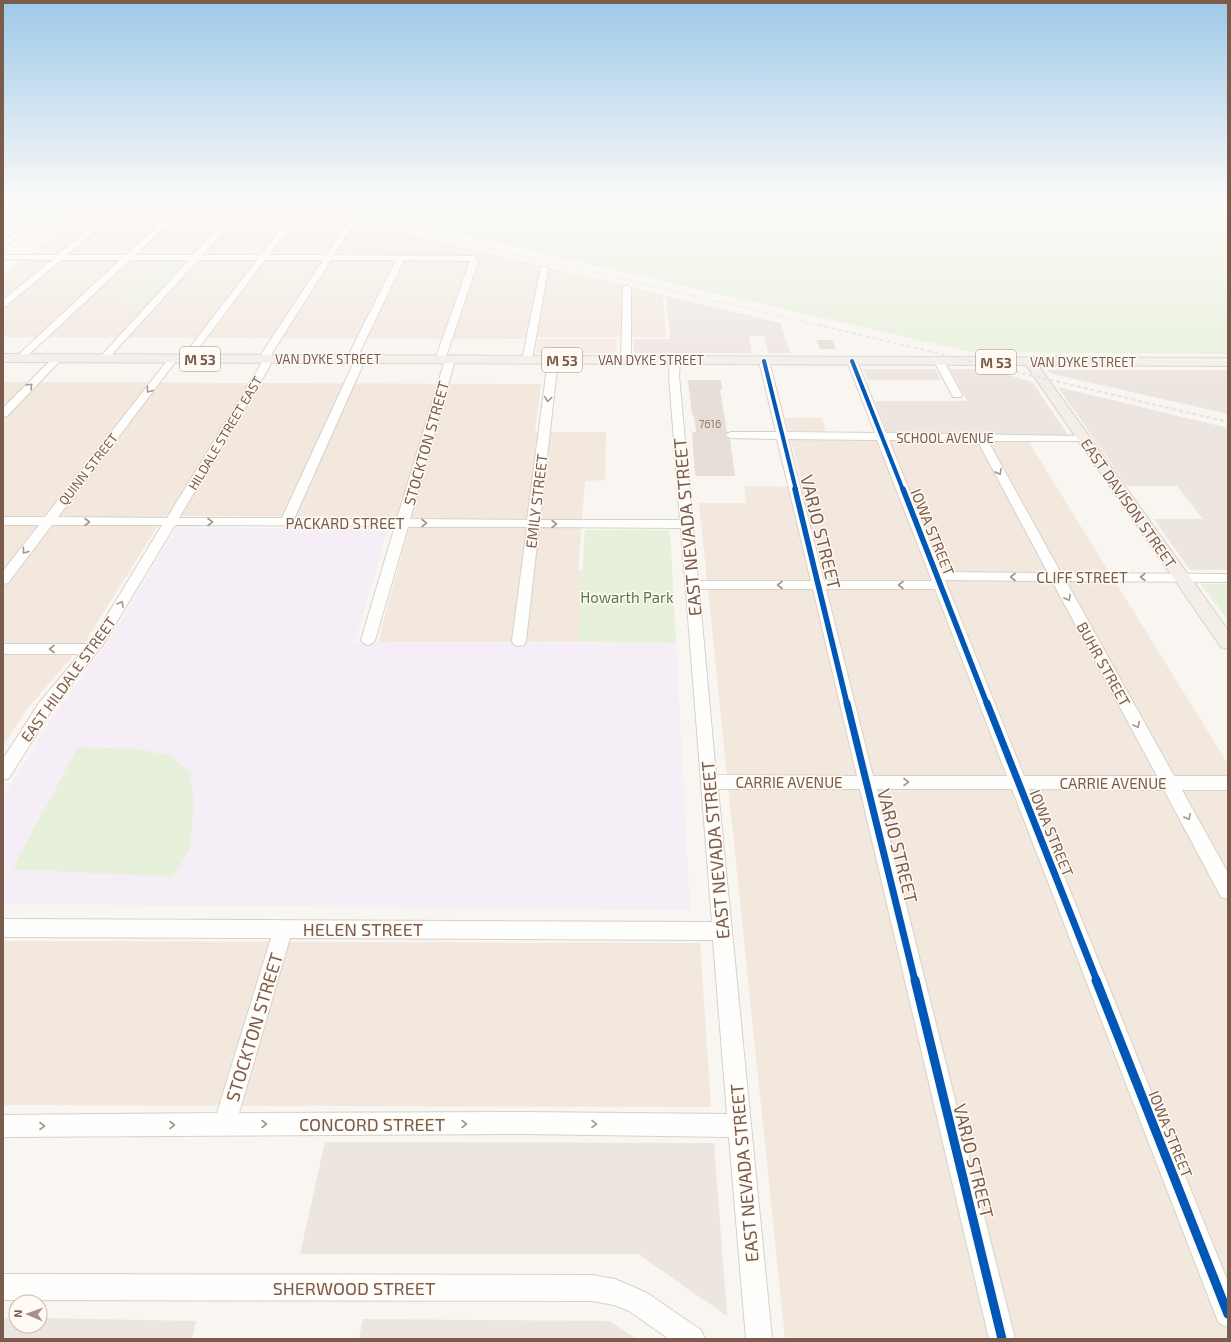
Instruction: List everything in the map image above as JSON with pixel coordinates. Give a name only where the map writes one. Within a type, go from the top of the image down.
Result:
[{"type":"main road","name":"VAN DYKE STREET","points":[[3,358],[1228,362]]},
{"type":"main road","name":"EAST DAVISON STREET","points":[[1030,362],[1228,643]]},
{"type":"street","points":[[3,304],[53,263]]},
{"type":"street","points":[[20,358],[122,263]]},
{"type":"street","points":[[103,359],[191,263]]},
{"type":"street","name":"QUINN STREET","points":[[3,580],[179,359],[259,263]]},
{"type":"street","name":"HILDALE STREET EAST","points":[[170,522],[265,366],[267,353],[325,263]]},
{"type":"street","points":[[286,523],[399,263]]},
{"type":"street","name":"STOCKTON STREET","points":[[368,640],[402,523],[445,360],[474,263]]},
{"type":"street","points":[[528,360],[544,269]]},
{"type":"street","points":[[626,360],[627,288]]},
{"type":"street","points":[[3,414],[57,359]]},
{"type":"street","name":"EMILY STREET","points":[[520,641],[553,360]]},
{"type":"street","name":"EAST NEVADA STREET","points":[[675,361],[674,376],[759,1339]]},
{"type":"street","name":"VARJO STREET","points":[[764,361],[1002,1339]]},
{"type":"street","name":"IOWA STREET","points":[[852,361],[1228,1314]]},
{"type":"street","points":[[939,362],[957,395]]},
{"type":"street","name":"SCHOOL AVENUE","points":[[731,435],[1084,438]]},
{"type":"street","name":"BUHR STREET","points":[[981,438],[1228,891]]},
{"type":"street","name":"PACKARD STREET","points":[[3,521],[687,524]]},
{"type":"street","name":"EAST HILDALE STREET","points":[[3,772],[46,705],[99,640],[170,522]]},
{"type":"street","name":"CLIFF STREET","points":[[692,585],[819,586],[1057,577],[1228,578]]},
{"type":"street","points":[[3,649],[91,649]]},
{"type":"street","name":"CARRIE AVENUE","points":[[709,782],[1228,783]]},
{"type":"street","name":"HELEN STREET","points":[[3,928],[723,931]]},
{"type":"street","name":"STOCKTON STREET","points":[[225,1124],[283,929]]},
{"type":"street","name":"CONCORD STREET","points":[[3,1126],[525,1123],[740,1126]]},
{"type":"street","name":"SHERWOOD STREET","points":[[3,1287],[592,1288],[615,1292],[638,1302],[692,1339]]},
{"type":"shaded area","points":[[20,263],[529,263],[663,295],[666,337],[524,337],[523,339],[3,337],[3,276]]},
{"type":"shaded area","points":[[666,296],[781,323],[790,353],[768,353],[764,336],[749,336],[752,353],[634,353],[633,339],[670,339]]},
{"type":"shaded area","points":[[538,339],[617,339],[616,353],[536,353]]},
{"type":"shaded area","points":[[863,369],[935,369],[941,380],[868,380]]},
{"type":"shaded area","points":[[950,369],[987,369],[1032,382],[1068,435],[888,435],[875,401],[967,401]]},
{"type":"shaded area","points":[[1047,370],[1228,370],[1228,414],[1053,374]]},
{"type":"shaded area","points":[[3,382],[541,384],[535,432],[606,432],[605,480],[585,481],[578,570],[583,571],[578,642],[378,642],[412,517],[164,516],[85,642],[28,708],[3,746]]},
{"type":"shaded area","points":[[1058,387],[1228,428],[1228,570],[1190,570],[1154,519],[1203,519],[1177,486],[1127,486]]},
{"type":"shaded area","points":[[785,418],[822,418],[826,431],[789,431]]},
{"type":"shaded area","points":[[791,440],[1028,441],[1228,764],[1228,1339],[785,1339],[699,503],[747,503],[744,486],[803,487]]},
{"type":"shaded area","points":[[176,528],[388,529],[355,642],[676,643],[690,910],[3,904],[3,797],[52,718],[110,639]]},
{"type":"shaded area","points":[[3,941],[700,943],[711,1107],[3,1105]]},
{"type":"shaded area","points":[[325,1142],[714,1143],[727,1316],[638,1254],[300,1254]]},
{"type":"shaded area","points":[[3,1318],[8,1318],[8,1334],[48,1334],[48,1318],[196,1321],[192,1339],[3,1339]]},
{"type":"shaded area","points":[[363,1319],[609,1321],[637,1339],[359,1339]]},
{"type":"green space","points":[[582,263],[1228,263],[1228,354],[971,352]]},
{"type":"green space","points":[[153,264],[182,264],[145,304],[114,304]]},
{"type":"green space","name":"Howarth Park","points":[[585,530],[670,530],[676,643],[578,642]]},
{"type":"green space","points":[[1201,584],[1228,584],[1228,621]]},
{"type":"green space","points":[[78,747],[138,749],[171,756],[190,772],[194,805],[190,849],[173,877],[12,869]]},
{"type":"building","points":[[816,340],[832,340],[836,349],[820,349]]},
{"type":"building","points":[[688,380],[721,380],[722,390],[720,390],[727,432],[729,432],[724,436],[730,439],[735,476],[697,476],[695,474],[692,432],[696,432],[694,415],[692,415]]},
{"type":"railway","points":[[551,263],[822,326]]},
{"type":"railway","points":[[818,325],[1228,422]]},
{"type":"railway","points":[[1113,433],[1228,434]]},
{"type":"railway","points":[[1158,448],[1228,448]]},
{"type":"cycle path","points":[[764,361],[1002,1339]]},
{"type":"cycle path","points":[[852,361],[1228,1314]]}]
